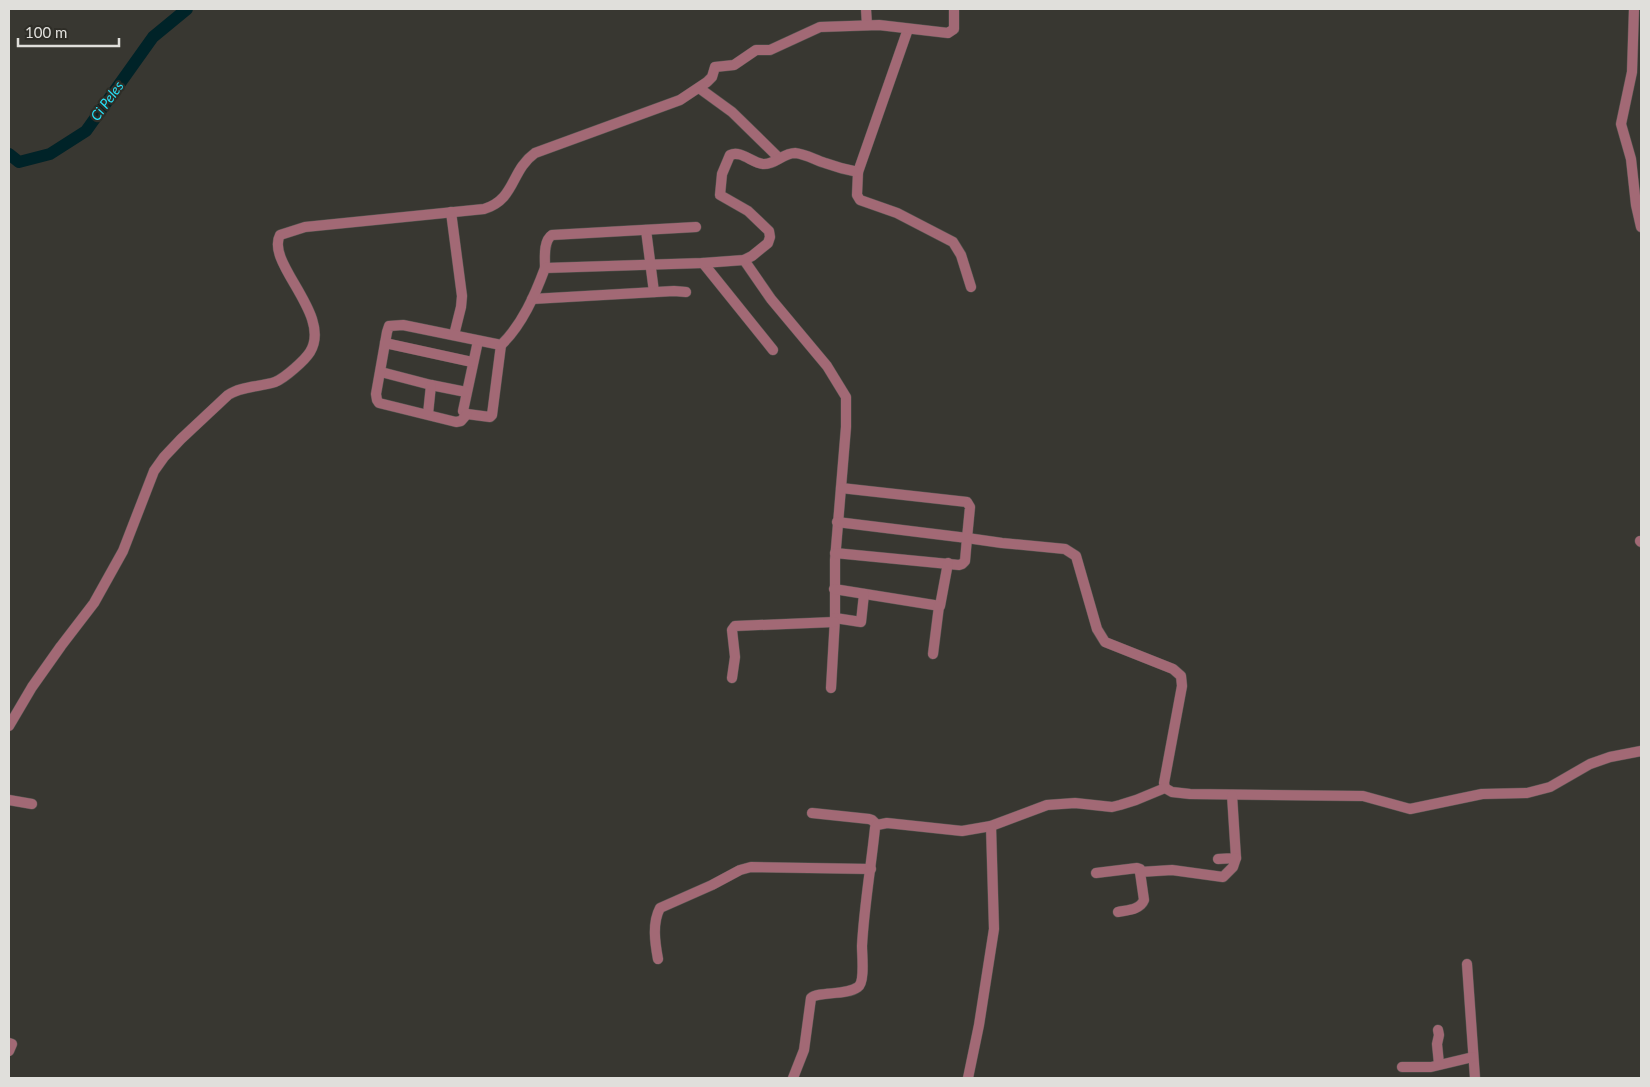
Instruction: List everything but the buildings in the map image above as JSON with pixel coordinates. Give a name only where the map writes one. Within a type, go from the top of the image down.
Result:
[{"type":"street","points":[[866,9],[868,25]]},
{"type":"street","points":[[9,726],[32,687],[94,603],[123,551],[154,471],[164,457],[228,395],[276,382],[284,377],[310,352],[314,340],[313,324],[305,304],[285,268],[278,246],[280,235],[305,226],[484,209],[494,206],[507,195],[517,174],[528,158],[535,153],[680,100],[712,77],[713,68],[734,65],[756,50],[768,50],[820,27],[868,25],[948,33],[954,29],[954,9]]},
{"type":"street","points":[[1634,9],[1632,72],[1621,124],[1632,159],[1636,205],[1641,227]]},
{"type":"street","points":[[908,29],[858,172],[857,195],[860,200],[897,213],[953,242],[961,255],[971,287]]},
{"type":"street","points":[[699,88],[732,112],[779,158]]},
{"type":"street","points":[[545,268],[703,263],[744,260],[752,256],[768,243],[769,231],[748,211],[720,195],[722,174],[728,158],[734,153],[763,164],[772,163],[779,158],[793,153],[802,154],[846,170],[858,172]]},
{"type":"street","points":[[451,212],[462,296],[454,335]]},
{"type":"street","points":[[466,414],[490,417],[492,415],[501,345],[507,339],[538,288],[545,268],[546,241],[549,236],[696,227]]},
{"type":"street","points":[[646,230],[654,292]]},
{"type":"street","points":[[744,260],[771,300],[827,366],[846,397],[835,553],[831,688]]},
{"type":"street","points":[[703,263],[773,350]]},
{"type":"street","points":[[532,299],[686,292]]},
{"type":"street","points":[[466,414],[461,421],[456,422],[379,403],[376,394],[389,326],[396,324],[501,345]]},
{"type":"street","points":[[466,414],[463,411],[466,392],[478,341]]},
{"type":"street","points":[[385,342],[472,362]]},
{"type":"street","points":[[381,372],[466,392]]},
{"type":"street","points":[[428,414],[431,385]]},
{"type":"street","points":[[835,553],[962,564],[964,561],[970,507],[967,502],[841,488]]},
{"type":"street","points":[[837,522],[1065,549],[1076,556],[1098,629],[1105,642],[1173,669],[1182,679],[1164,783],[1165,788]]},
{"type":"street","points":[[933,654],[939,606],[941,604],[948,563]]},
{"type":"street","points":[[834,589],[939,606]]},
{"type":"street","points":[[732,678],[735,657],[732,630],[734,626],[834,620],[861,622],[864,594]]},
{"type":"street","points":[[1165,788],[1172,792],[1232,795],[1363,796],[1410,809],[1482,794],[1527,793],[1550,788],[1590,764],[1610,757],[1641,751]]},
{"type":"street","points":[[877,825],[887,823],[958,831],[991,826],[1042,806],[1075,804],[1112,807],[1136,800],[1165,788]]},
{"type":"street","points":[[1140,872],[1172,870],[1224,877],[1233,866],[1236,858],[1232,795]]},
{"type":"street","points":[[9,800],[32,804]]},
{"type":"street","points":[[812,813],[869,819],[877,825]]},
{"type":"street","points":[[793,1078],[804,1050],[811,998],[813,996],[848,991],[858,987],[862,982],[862,945],[875,828],[877,825]]},
{"type":"street","points":[[968,1078],[980,1025],[994,930],[991,826]]},
{"type":"street","points":[[1218,859],[1236,858]]},
{"type":"street","points":[[658,959],[654,942],[660,908],[712,885],[740,870],[751,867],[871,869]]},
{"type":"street","points":[[1096,873],[1140,869],[1143,903],[1138,907],[1118,912]]},
{"type":"street","points":[[1467,964],[1475,1078]]},
{"type":"street","points":[[1438,1030],[1439,1036],[1436,1044],[1439,1064]]},
{"type":"street","points":[[9,1043],[12,1044],[9,1051]]},
{"type":"street","points":[[1402,1066],[1424,1067],[1473,1057]]},
{"type":"waterway","name":"Ci Peles","points":[[9,154],[19,162],[50,154],[86,131],[153,37],[187,9]]}]
